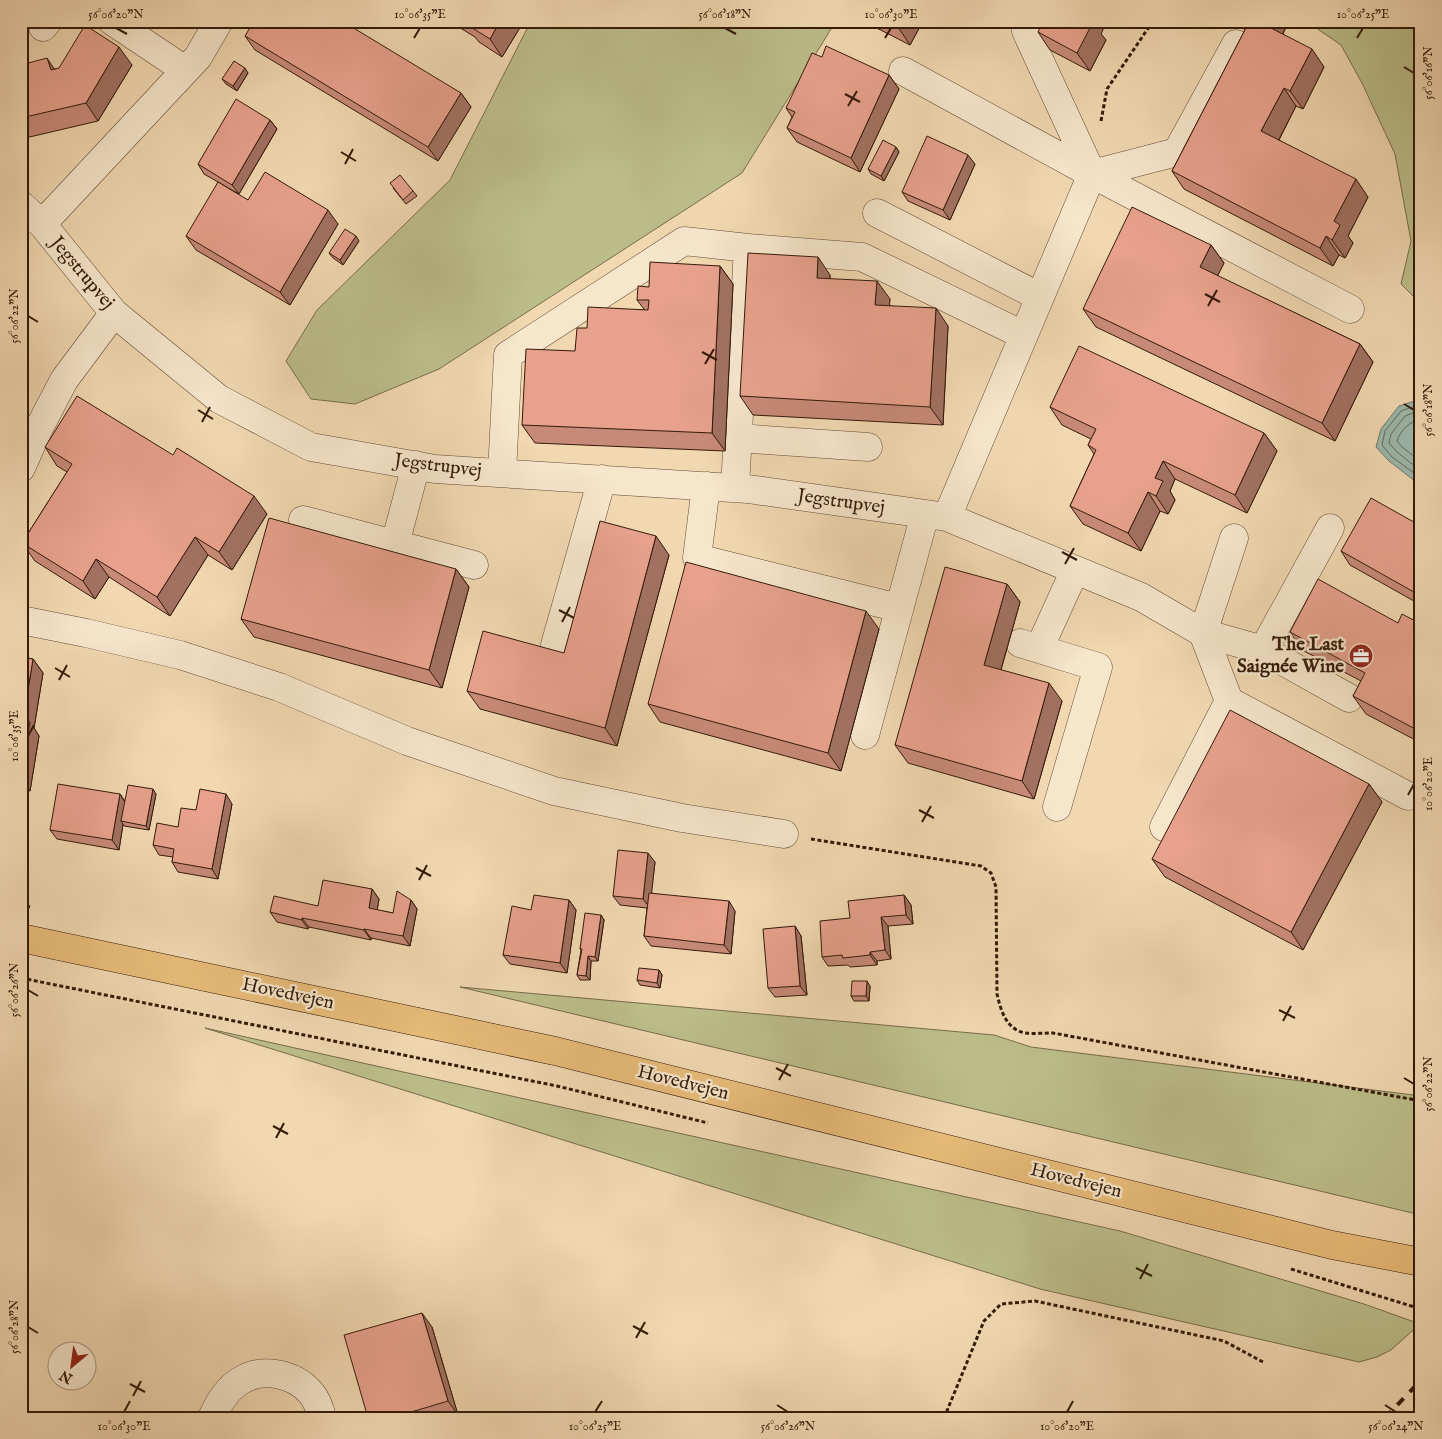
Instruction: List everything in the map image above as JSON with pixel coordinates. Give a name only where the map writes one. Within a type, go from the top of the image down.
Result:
[{"type":"main road","name":"Hovedvejen","points":[[24,938],[555,1051],[1336,1246],[1421,1262]]},
{"type":"main road","name":"Hovedvejen","points":[[1336,1246],[1421,1278]]},
{"type":"street","points":[[112,21],[185,70]]},
{"type":"street","points":[[42,224],[198,57],[219,21]]},
{"type":"street","points":[[865,735],[899,608],[936,516],[1023,335],[1092,174],[1026,32]]},
{"type":"street","points":[[1092,174],[1177,152],[1236,44]]},
{"type":"street","points":[[902,72],[1350,309]]},
{"type":"street","name":"Jegstrupvej","points":[[21,205],[42,224],[114,312],[219,399],[311,447],[435,469],[748,489],[936,516],[1140,597],[1203,633],[1264,650],[1349,698]]},
{"type":"street","points":[[877,213],[1040,297]]},
{"type":"street","points":[[502,474],[508,355],[684,240],[748,248],[862,257],[1023,335]]},
{"type":"street","points":[[734,488],[748,248]]},
{"type":"street","points":[[21,468],[29,430],[114,312]]},
{"type":"street","points":[[738,438],[868,447]]},
{"type":"street","points":[[396,544],[416,465]]},
{"type":"street","points":[[555,645],[602,479]]},
{"type":"street","points":[[706,486],[697,558],[899,608]]},
{"type":"street","points":[[303,520],[474,566]]},
{"type":"street","points":[[1264,650],[1330,528]]},
{"type":"street","points":[[1234,538],[1203,633],[1230,701],[1408,796]]},
{"type":"street","points":[[1057,806],[1098,666],[1030,646],[1075,570]]},
{"type":"street","points":[[21,620],[180,655],[279,687],[407,741],[554,791],[682,818],[784,834]]},
{"type":"street","points":[[1164,827],[1230,701]]},
{"type":"street","points":[[212,1418],[227,1392],[240,1380],[257,1374],[271,1373],[288,1376],[311,1393],[322,1418]]},
{"type":"path","points":[[1100,127],[1108,89],[1153,21]]},
{"type":"path","points":[[784,834],[981,866],[991,873],[996,887],[997,994],[1000,1010],[1006,1021],[1015,1029],[1025,1033],[1053,1033],[1421,1101]]},
{"type":"path","points":[[21,978],[557,1086],[710,1124]]},
{"type":"path","points":[[1287,1267],[1421,1308]]},
{"type":"path","points":[[944,1418],[984,1320],[1001,1304],[1035,1301],[1224,1341],[1263,1362]]},
{"type":"green space","points":[[531,21],[836,21],[742,173],[439,369],[355,404],[311,399],[286,361],[317,310],[450,180]]},
{"type":"green space","points":[[1306,21],[1421,21],[1421,304],[1401,284],[1411,241],[1395,154],[1362,83],[1341,45]]},
{"type":"green space","points":[[460,987],[994,1035],[1031,1047],[1421,1096],[1421,1215]]},
{"type":"green space","points":[[205,1028],[1120,1231],[1364,1304],[1420,1324],[1391,1350],[1377,1357],[1359,1362],[1040,1289]]},
{"type":"water","points":[[1421,399],[1421,484],[1389,461],[1376,447],[1381,429],[1399,406]]},
{"type":"building","points":[[254,21],[342,21],[461,93],[428,147],[245,36]]},
{"type":"building","points":[[466,21],[500,21],[490,39],[466,24],[468,22]]},
{"type":"building","points":[[887,21],[901,21],[898,27]]},
{"type":"building","points":[[1043,21],[1093,22],[1077,53],[1038,32]]},
{"type":"building","points":[[1242,21],[1267,21],[1265,25],[1312,49],[1290,91],[1284,88],[1261,131],[1356,179],[1334,221],[1340,225],[1332,240],[1326,236],[1320,248],[1172,171],[1248,24]]},
{"type":"building","points":[[85,25],[119,47],[86,103],[21,118],[21,78],[25,78],[21,65],[47,58],[51,70],[59,68]]},
{"type":"building","points":[[826,46],[889,75],[851,158],[787,128],[795,112],[786,108],[812,53],[822,57]]},
{"type":"building","points":[[234,61],[245,68],[233,86],[222,79]]},
{"type":"building","points":[[236,99],[270,120],[232,185],[198,164]]},
{"type":"building","points":[[927,136],[968,155],[943,210],[902,192]]},
{"type":"building","points":[[883,140],[896,147],[881,176],[868,169]]},
{"type":"building","points":[[265,172],[328,210],[280,292],[186,236],[218,182],[248,200]]},
{"type":"building","points":[[400,175],[413,191],[403,200],[390,183]]},
{"type":"building","points":[[1132,207],[1211,245],[1200,267],[1360,344],[1322,423],[1083,309]]},
{"type":"building","points":[[345,229],[356,236],[340,260],[329,253]]},
{"type":"building","points":[[748,253],[818,257],[817,278],[877,281],[875,305],[936,308],[930,407],[740,396]]},
{"type":"building","points":[[650,262],[720,266],[712,433],[522,425],[526,349],[575,351],[577,328],[587,328],[588,307],[648,310],[649,300],[637,300],[638,286],[649,287]]},
{"type":"building","points":[[1079,346],[1264,433],[1235,495],[1163,461],[1155,478],[1163,481],[1156,496],[1148,492],[1128,533],[1070,506],[1096,450],[1088,445],[1096,429],[1050,407]]},
{"type":"building","points":[[77,396],[173,455],[177,448],[254,496],[219,552],[195,537],[157,597],[96,559],[83,581],[22,543],[72,464],[45,447]]},
{"type":"building","points":[[1371,498],[1421,526],[1421,596],[1341,551]]},
{"type":"building","points":[[269,518],[456,569],[429,670],[241,619]]},
{"type":"building","points":[[600,521],[656,536],[605,728],[467,691],[483,631],[564,653]]},
{"type":"building","points":[[686,562],[866,611],[828,753],[648,704]]},
{"type":"building","points":[[945,567],[1007,584],[984,665],[1049,683],[1022,781],[895,745]]},
{"type":"building","points":[[1318,579],[1398,623],[1402,614],[1421,624],[1421,732],[1353,696],[1365,673],[1290,632]]},
{"type":"building","points":[[21,657],[33,659],[23,720],[30,722],[21,773]]},
{"type":"building","points":[[1230,710],[1369,784],[1291,932],[1152,859]]},
{"type":"building","points":[[58,784],[120,794],[112,840],[50,830]]},
{"type":"building","points":[[128,785],[153,789],[146,826],[121,821]]},
{"type":"building","points":[[200,789],[226,794],[212,869],[172,862],[174,849],[153,845],[157,823],[178,827],[181,808],[196,810]]},
{"type":"building","points":[[618,850],[648,853],[643,899],[613,896]]},
{"type":"building","points":[[323,880],[372,889],[369,908],[393,913],[397,891],[411,900],[403,936],[302,918],[302,920],[270,912],[274,896],[318,906]]},
{"type":"building","points":[[649,893],[729,901],[724,945],[644,936]]},
{"type":"building","points":[[534,895],[569,900],[560,963],[503,955],[512,906],[531,910]]},
{"type":"building","points":[[904,895],[906,915],[881,917],[885,950],[870,952],[870,955],[843,958],[842,955],[822,957],[820,921],[850,918],[848,901]]},
{"type":"building","points":[[585,913],[601,915],[595,957],[588,956],[586,976],[577,975],[582,949],[580,949]]},
{"type":"building","points":[[795,926],[800,986],[768,988],[763,929]]},
{"type":"building","points":[[639,968],[659,970],[657,983],[637,980]]},
{"type":"building","points":[[852,981],[867,981],[866,996],[851,996]]},
{"type":"building","points":[[422,1313],[448,1401],[391,1418],[368,1418],[344,1335]]},
{"type":"railway","points":[[1385,1418],[1421,1380]]},
{"type":"railway","points":[[1409,1418],[1421,1405]]},
{"type":"place","name":"The Last Saignée Wine","points":[[1361,656]]}]
